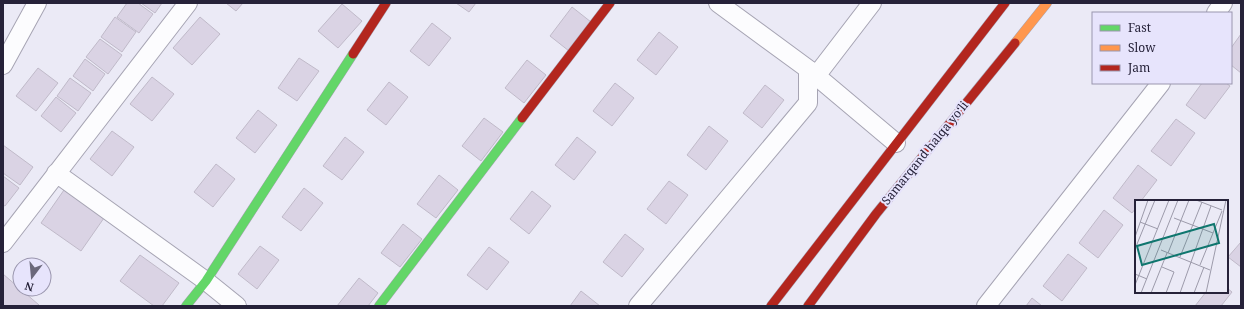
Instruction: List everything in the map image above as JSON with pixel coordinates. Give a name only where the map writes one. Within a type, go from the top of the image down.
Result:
[{"type":"main road","points":[[186,306],[206,281],[386,3]]},
{"type":"main road","points":[[380,306],[610,3]]},
{"type":"main road","points":[[771,306],[1005,3]]},
{"type":"main road","name":"Samarqand halqa yoʻli","points":[[808,306],[876,214],[1047,3]]},
{"type":"street","points":[[3,65],[37,3]]},
{"type":"street","points":[[3,243],[188,3]]},
{"type":"street","points":[[718,3],[812,72],[896,143]]},
{"type":"street","points":[[638,306],[808,103],[812,72],[872,3]]},
{"type":"street","points":[[1217,12],[1223,3]]},
{"type":"street","points":[[986,306],[1160,84]]},
{"type":"street","points":[[56,173],[206,281],[237,306]]},
{"type":"building","points":[[127,3],[138,3],[153,14],[139,33],[117,17]]},
{"type":"building","points":[[141,3],[162,3],[155,13]]},
{"type":"building","points":[[226,3],[243,3],[236,11]]},
{"type":"building","points":[[456,3],[476,3],[469,12]]},
{"type":"building","points":[[342,4],[362,21],[338,48],[318,31]]},
{"type":"building","points":[[572,7],[591,22],[569,51],[550,36]]},
{"type":"building","points":[[115,17],[136,32],[122,52],[101,37]]},
{"type":"building","points":[[200,17],[220,34],[192,65],[173,48]]},
{"type":"building","points":[[432,23],[451,38],[429,66],[410,51]]},
{"type":"building","points":[[659,32],[678,47],[656,75],[637,60]]},
{"type":"building","points":[[1241,34],[1241,73],[1232,66],[1232,47]]},
{"type":"building","points":[[100,39],[122,55],[108,74],[86,57]]},
{"type":"building","points":[[299,58],[319,71],[297,101],[278,88]]},
{"type":"building","points":[[85,59],[105,74],[93,91],[73,76]]},
{"type":"building","points":[[527,60],[546,75],[524,103],[505,88]]},
{"type":"building","points":[[38,68],[58,83],[36,111],[16,96]]},
{"type":"building","points":[[152,77],[174,94],[152,121],[130,104]]},
{"type":"building","points":[[70,78],[91,93],[78,111],[57,96]]},
{"type":"building","points":[[389,82],[408,97],[386,125],[367,110]]},
{"type":"building","points":[[615,83],[634,98],[612,126],[593,111]]},
{"type":"building","points":[[1201,84],[1227,84],[1230,86],[1205,119],[1186,105]]},
{"type":"building","points":[[765,85],[784,100],[762,128],[743,113]]},
{"type":"building","points":[[56,97],[76,113],[61,132],[41,116]]},
{"type":"building","points":[[258,110],[277,125],[255,153],[236,138]]},
{"type":"building","points":[[484,118],[503,132],[481,161],[462,146]]},
{"type":"building","points":[[1176,119],[1195,133],[1171,166],[1151,151]]},
{"type":"building","points":[[709,126],[728,141],[706,170],[687,155]]},
{"type":"building","points":[[112,131],[134,147],[112,176],[90,159]]},
{"type":"building","points":[[345,137],[364,152],[342,180],[323,166]]},
{"type":"building","points":[[577,137],[596,152],[574,180],[555,165]]},
{"type":"building","points":[[3,145],[33,167],[20,185],[3,173]]},
{"type":"building","points":[[216,164],[235,179],[213,207],[194,192]]},
{"type":"building","points":[[1138,165],[1157,180],[1142,200],[1135,200],[1135,209],[1132,213],[1113,198]]},
{"type":"building","points":[[439,175],[458,190],[436,218],[417,204]]},
{"type":"building","points":[[3,176],[19,188],[5,206],[3,205]]},
{"type":"building","points":[[669,181],[688,195],[666,224],[647,209]]},
{"type":"building","points":[[304,188],[323,203],[301,231],[282,217]]},
{"type":"building","points":[[64,190],[104,218],[81,251],[41,223]]},
{"type":"building","points":[[532,191],[551,206],[529,234],[510,219]]},
{"type":"building","points":[[1104,210],[1123,225],[1098,258],[1079,243]]},
{"type":"building","points":[[403,224],[422,239],[400,267],[381,253]]},
{"type":"building","points":[[625,234],[644,249],[622,277],[603,262]]},
{"type":"building","points":[[1241,242],[1241,267],[1228,257]]},
{"type":"building","points":[[260,246],[279,260],[257,289],[238,274]]},
{"type":"building","points":[[489,247],[509,262],[487,290],[467,275]]},
{"type":"building","points":[[1068,254],[1087,268],[1062,301],[1043,286]]},
{"type":"building","points":[[140,255],[179,283],[162,306],[154,306],[120,281]]},
{"type":"building","points":[[3,274],[12,282],[12,297],[30,297],[39,305],[39,306],[3,306]]},
{"type":"building","points":[[359,278],[378,293],[368,306],[337,306]]},
{"type":"building","points":[[1228,289],[1232,292],[1221,306],[1195,306],[1205,293],[1228,293]]},
{"type":"building","points":[[581,291],[600,306],[570,306]]},
{"type":"building","points":[[1032,298],[1042,306],[1026,306]]},
{"type":"traffic: fast","points":[[186,306],[206,281],[353,54]]},
{"type":"traffic: fast","points":[[379,306],[522,118]]},
{"type":"traffic: slow","points":[[1015,43],[1047,3]]},
{"type":"traffic: jam","points":[[353,54],[386,3]]},
{"type":"traffic: jam","points":[[522,118],[610,3]]},
{"type":"traffic: jam","points":[[771,306],[1005,3]]},
{"type":"traffic: jam","points":[[808,306],[876,214],[1015,43]]}]
